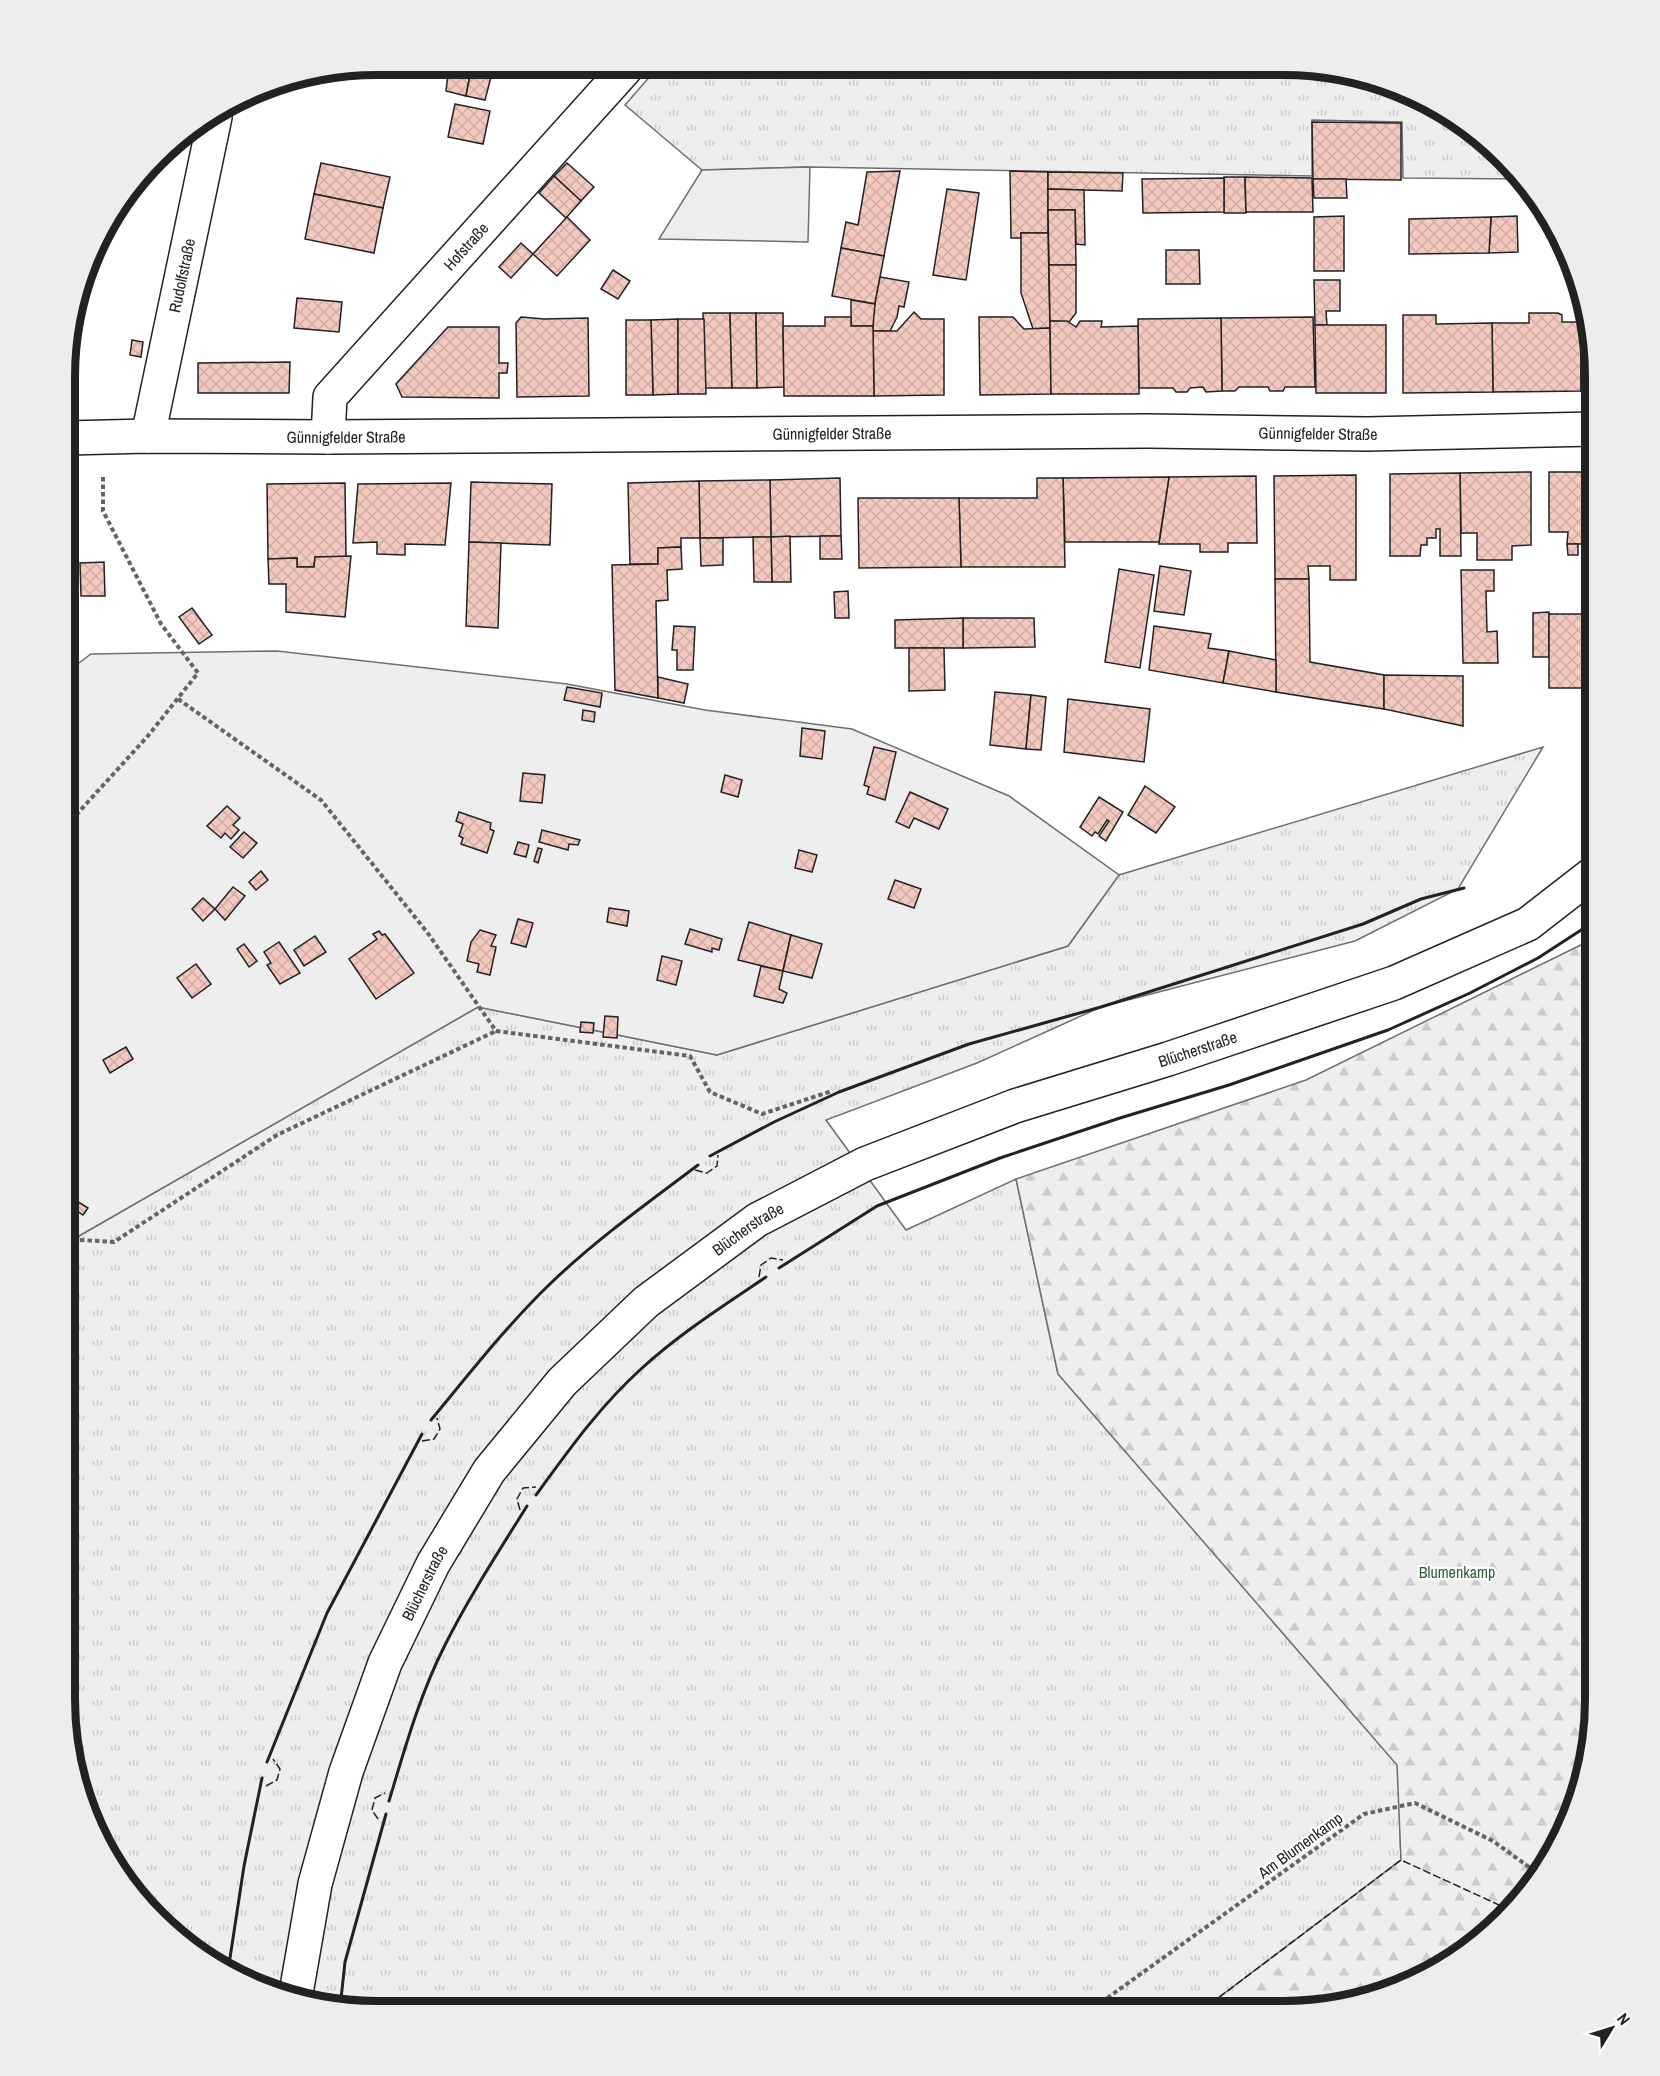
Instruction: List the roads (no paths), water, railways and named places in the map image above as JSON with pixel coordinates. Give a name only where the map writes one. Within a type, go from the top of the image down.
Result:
[{"type":"street","name":"Hofstraße","points":[[328,437],[330,397],[620,75]]},
{"type":"street","name":"Rudolfstraße","points":[[148,436],[214,123]]},
{"type":"street","name":"Günnigfelder Straße","points":[[75,438],[1136,431],[1374,434],[1585,429]]},
{"type":"street","name":"Blücherstraße","points":[[297,1990],[315,1884],[346,1772],[385,1663],[433,1564],[489,1471],[562,1382],[646,1302],[757,1220],[865,1164],[1015,1106],[1168,1059],[1394,983],[1528,924],[1585,881]]},
{"type":"park label","name":"Blumenkamp","points":[[1457,1572]]}]
